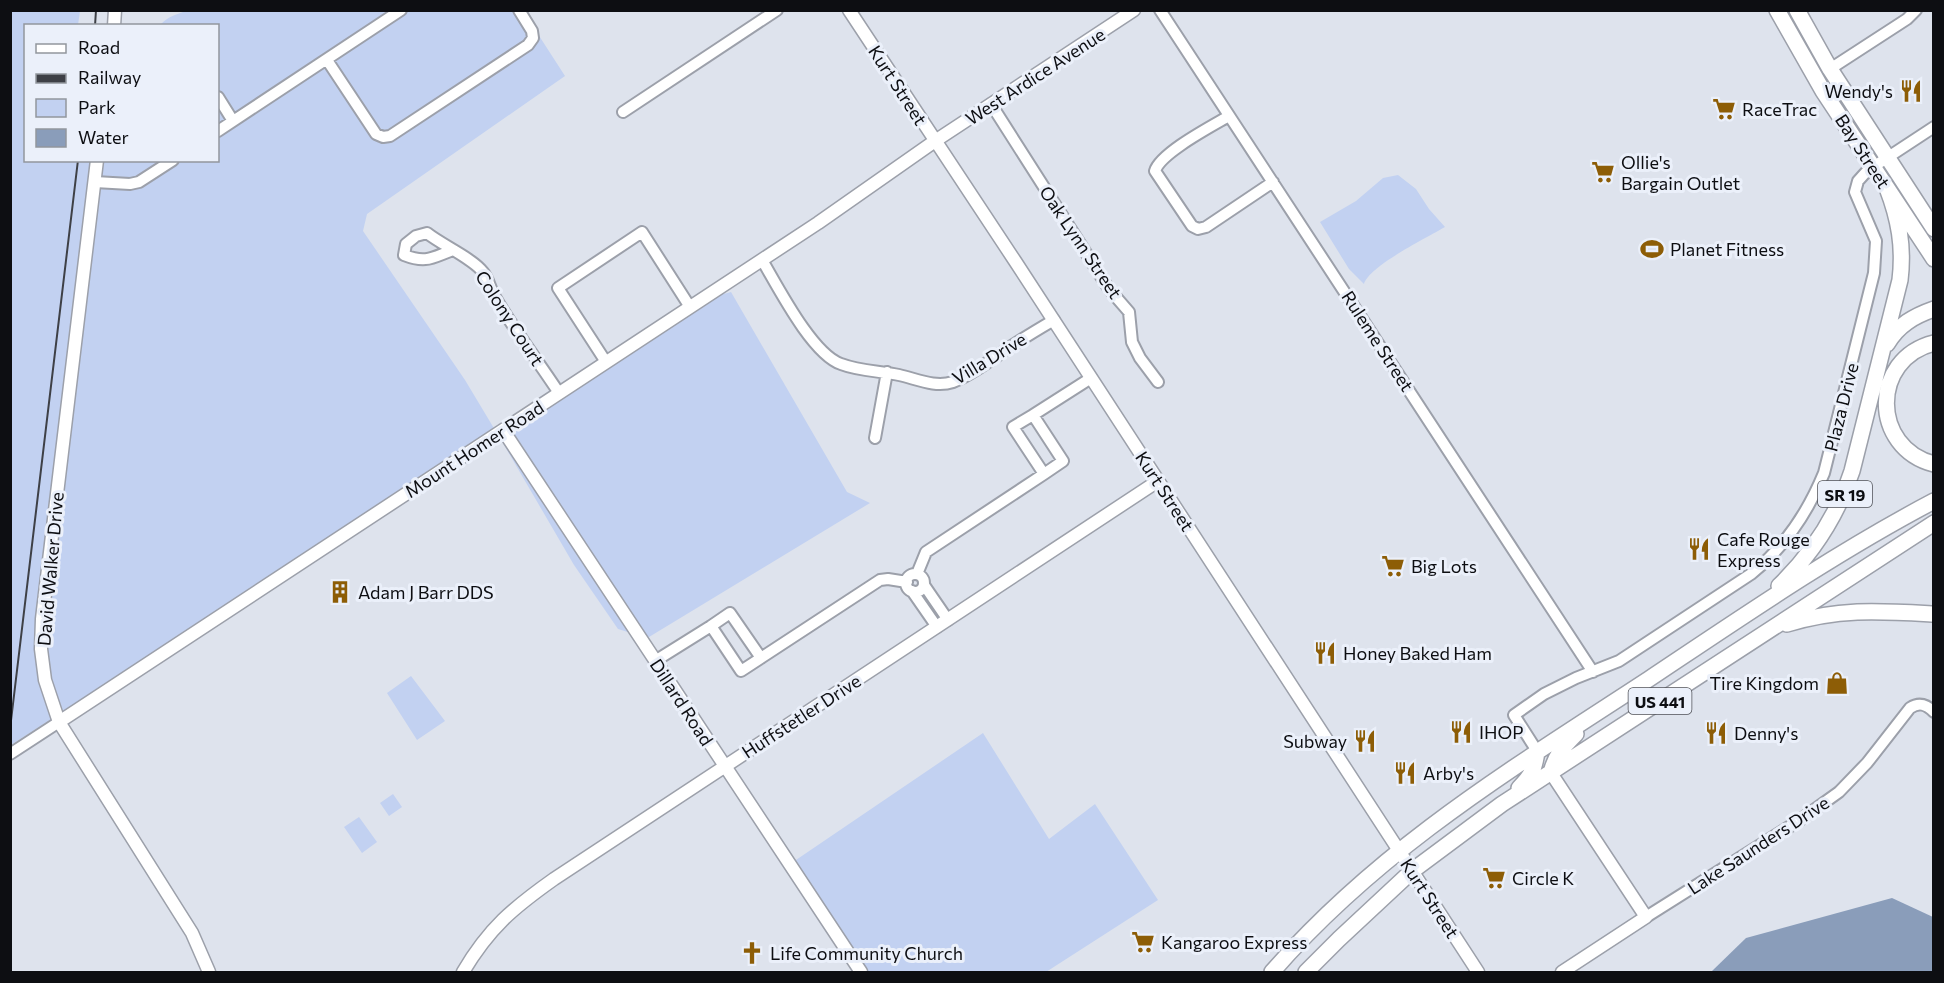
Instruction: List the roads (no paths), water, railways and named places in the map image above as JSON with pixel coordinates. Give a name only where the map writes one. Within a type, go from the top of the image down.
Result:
[{"type":"main road","name":"Bay Street","points":[[1778,10],[1823,91],[1934,259]]},
{"type":"main road","name":"Bay Street","points":[[1797,10],[1830,69],[1934,229]]},
{"type":"main road","name":"SR 19","points":[[1755,609],[1807,557],[1834,515],[1852,471],[1900,280],[1901,232],[1887,188]]},
{"type":"main road","points":[[1882,352],[1890,339],[1906,322],[1934,309]]},
{"type":"main road","points":[[1934,344],[1912,353],[1898,366],[1890,379],[1886,402],[1888,421],[1900,444],[1917,458],[1934,464]]},
{"type":"main road","name":"US 441","points":[[1272,972],[1347,896],[1398,850],[1448,811],[1836,557],[1934,501]]},
{"type":"main road","name":"US 441","points":[[1306,972],[1412,871],[1502,804],[1934,523]]},
{"type":"main road","points":[[1770,630],[1806,618],[1834,612],[1865,610],[1934,614]]},
{"type":"main road","points":[[1551,773],[1554,760],[1560,750],[1598,712]]},
{"type":"main road","points":[[1502,804],[1528,780],[1535,767],[1537,751]]},
{"type":"street","points":[[219,130],[401,10]]},
{"type":"street","points":[[327,60],[376,134],[383,137],[390,136],[528,45],[533,38],[532,31],[519,10]]},
{"type":"street","points":[[623,112],[777,10]]},
{"type":"street","name":"Kurt Street","points":[[849,10],[1054,320],[1478,972]]},
{"type":"street","name":"West Ardice Avenue","points":[[935,141],[1134,10]]},
{"type":"street","name":"Ruleme Street","points":[[1160,10],[1593,672]]},
{"type":"street","points":[[1830,69],[1900,24],[1916,10]]},
{"type":"street","points":[[219,99],[233,121]]},
{"type":"street","name":"Oak Lynn Street","points":[[991,104],[1097,270],[1129,312],[1132,342],[1140,358],[1158,382]]},
{"type":"street","points":[[1229,116],[1167,156],[1156,165],[1155,171],[1192,226],[1198,229],[1273,182]]},
{"type":"street","name":"Plaza Drive","points":[[1537,751],[1514,715],[1544,694],[1619,661],[1751,574],[1765,563],[1789,536],[1811,503],[1824,473],[1874,273],[1876,241],[1856,192],[1858,181],[1873,167],[1934,128]]},
{"type":"street","name":"Mount Homer Road","points":[[10,754],[762,260],[935,141]]},
{"type":"street","name":"David Walker Drive","points":[[97,162],[42,619],[41,649],[45,680],[69,741],[192,933],[209,972]]},
{"type":"street","points":[[95,182],[130,184],[139,182],[170,162]]},
{"type":"street","points":[[606,362],[558,288],[642,232],[690,307]]},
{"type":"street","name":"Colony Court","points":[[453,249],[483,272],[494,295],[559,393]]},
{"type":"street","name":"Villa Drive","points":[[762,260],[799,321],[818,347],[842,365],[887,372],[935,384],[954,381],[970,374],[1054,320]]},
{"type":"street","points":[[875,438],[887,372]]},
{"type":"street","points":[[1044,474],[1013,427],[1091,378]]},
{"type":"street","points":[[905,584],[918,570],[926,552],[1063,461],[1033,414]]},
{"type":"street","name":"Dillard Road","points":[[503,430],[861,972]]},
{"type":"street","name":"Huffstetler Drive","points":[[463,972],[487,936],[521,902],[725,767],[933,621],[1158,481]]},
{"type":"street","points":[[918,570],[924,585],[944,614]]},
{"type":"street","points":[[711,626],[741,671],[880,580],[905,584],[921,590],[924,585]]},
{"type":"street","points":[[905,584],[933,621]]},
{"type":"street","points":[[655,661],[730,613],[761,658]]},
{"type":"street","name":"Lake Saunders Drive","points":[[1562,972],[1800,820],[1839,792],[1867,763],[1910,708],[1920,704],[1934,712]]},
{"type":"street","points":[[1551,773],[1646,917]]},
{"type":"water","points":[[1892,898],[1933,917],[1933,972],[1711,972],[1746,938]]},
{"type":"railway","points":[[95,24],[96,10]]},
{"type":"railway","points":[[10,729],[78,162]]},
{"type":"place","name":"Wendy's","points":[[1911,91]]},
{"type":"place","name":"RaceTrac","points":[[1724,109]]},
{"type":"place","name":"Ollie's Bargain Outlet","points":[[1603,172]]},
{"type":"place","name":"Planet Fitness","points":[[1652,249]]},
{"type":"place","name":"Cafe Rouge Express","points":[[1699,549]]},
{"type":"place","name":"Big Lots","points":[[1393,566]]},
{"type":"place","name":"Adam J Barr DDS","points":[[340,592]]},
{"type":"place","name":"Honey Baked Ham","points":[[1325,653]]},
{"type":"place","name":"Tire Kingdom","points":[[1837,683]]},
{"type":"place","name":"IHOP","points":[[1461,732]]},
{"type":"place","name":"Denny's","points":[[1716,733]]},
{"type":"place","name":"Subway","points":[[1365,741]]},
{"type":"place","name":"Arby's","points":[[1405,773]]},
{"type":"place","name":"Circle K","points":[[1494,878]]},
{"type":"place","name":"Kangaroo Express","points":[[1143,942]]},
{"type":"place","name":"Life Community Church","points":[[752,953]]}]
